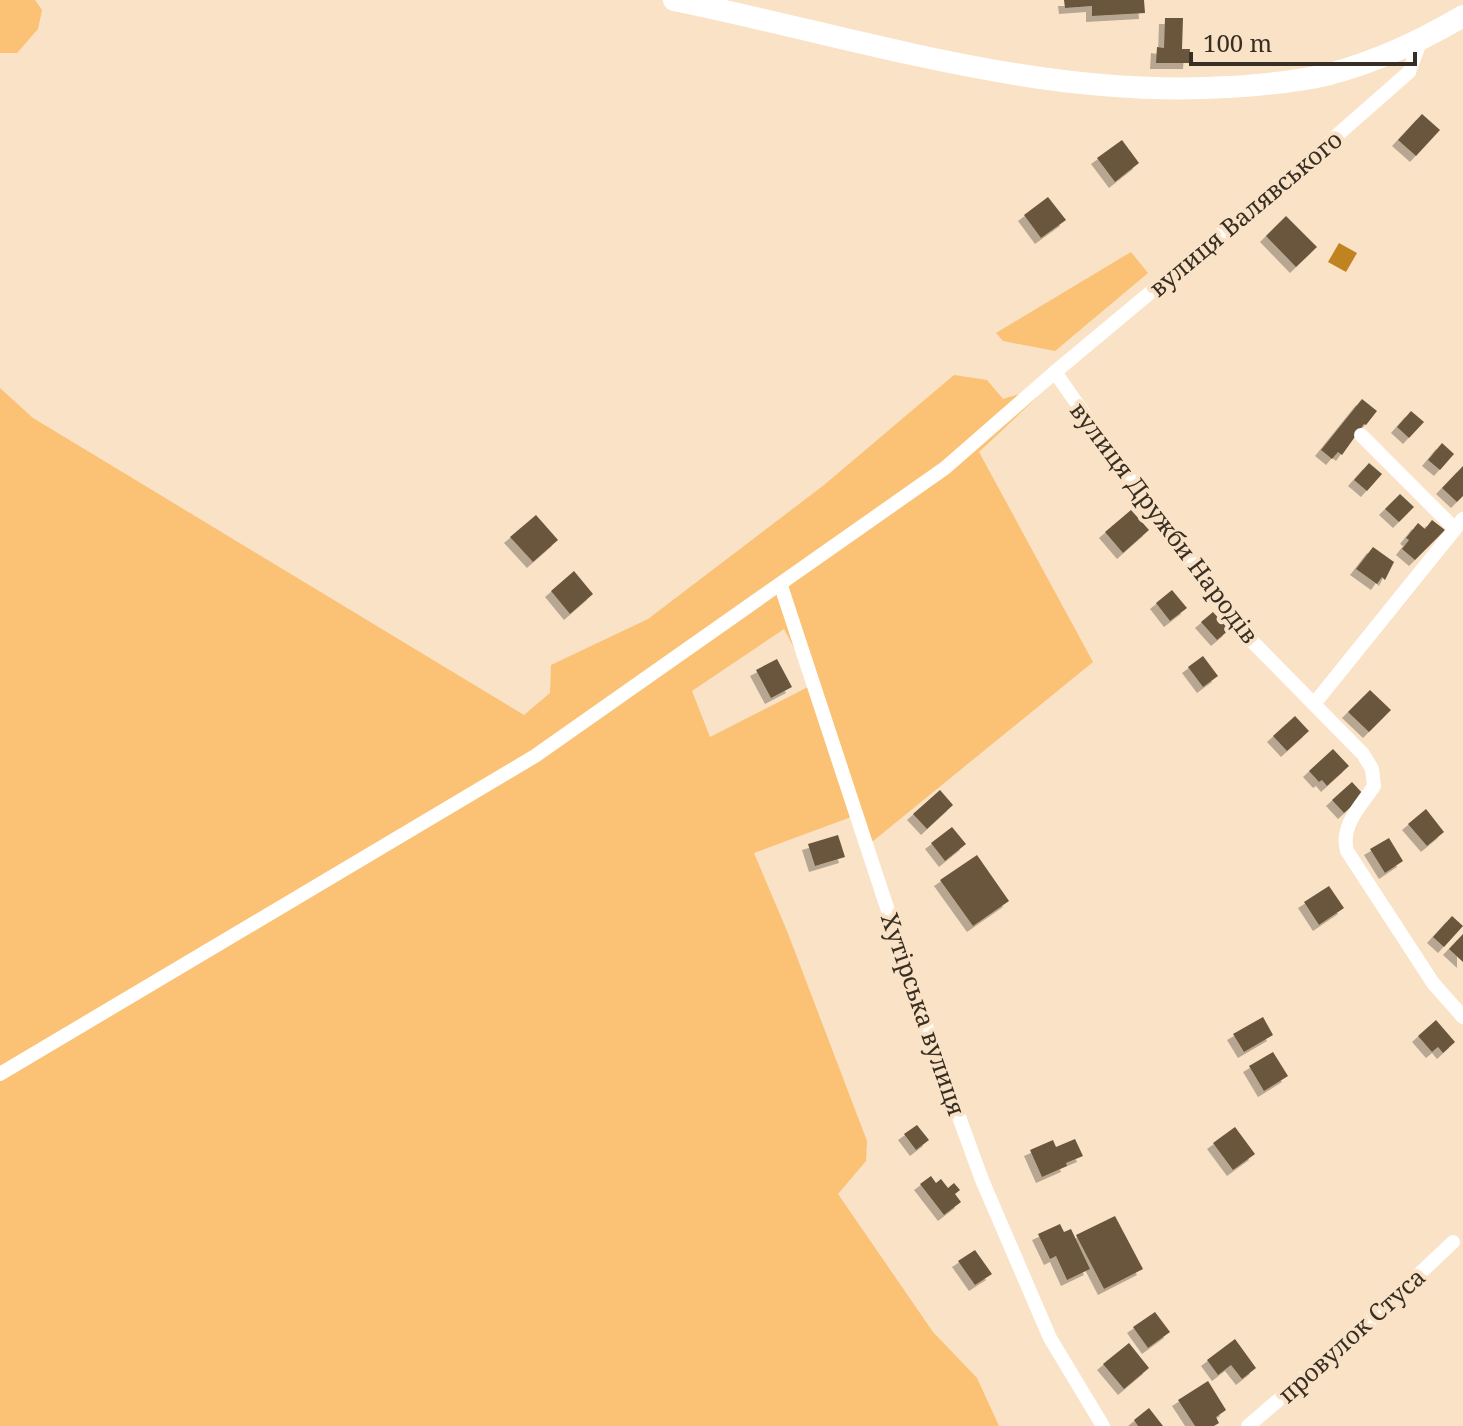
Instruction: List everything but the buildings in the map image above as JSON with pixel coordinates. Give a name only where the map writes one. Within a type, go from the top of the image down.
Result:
[{"type":"main road","points":[[674,0],[1020,76],[1176,91],[1259,85],[1329,74],[1420,42],[1463,16]]},
{"type":"street","name":"вулиця Валявського","points":[[0,1074],[535,756],[945,468],[1409,72],[1420,42]]},
{"type":"street","name":"вулиця Дружби Народів","points":[[1055,372],[1149,507],[1241,630],[1363,754],[1375,777],[1374,786],[1346,828],[1344,840],[1347,851],[1433,983],[1463,1017]]},
{"type":"street","points":[[1314,704],[1459,524],[1361,435]]},
{"type":"street","name":"Хутірська вулиця","points":[[781,586],[927,1029],[982,1180],[1050,1338],[1103,1426]]},
{"type":"street","name":"провулок Стуса","points":[[1248,1426],[1356,1334],[1453,1242]]},
{"type":"shaded area","points":[[0,0],[35,0],[42,10],[38,29],[17,53],[0,53]]},
{"type":"shaded area","points":[[1339,243],[1357,253],[1346,272],[1328,262]]},
{"type":"shaded area","points":[[1131,252],[1148,273],[1055,351],[1003,341],[996,333]]},
{"type":"shaded area","points":[[954,375],[987,380],[1003,399],[1050,385],[979,452],[1093,662],[862,850],[851,817],[754,853],[867,1141],[866,1161],[838,1194],[933,1332],[977,1378],[999,1426],[0,1426],[0,388],[33,418],[524,715],[550,693],[551,665],[648,619],[824,485]],"holes":[[[784,629],[810,686],[710,737],[692,691]]]}]
